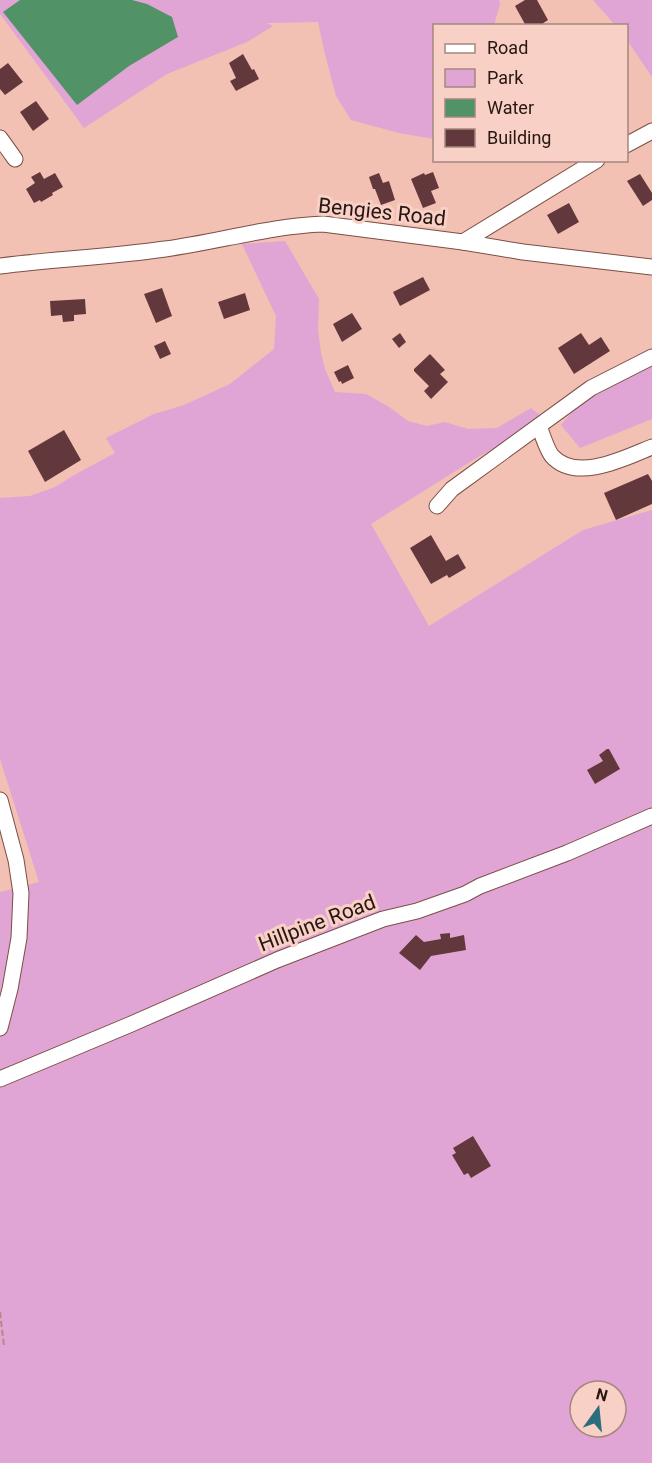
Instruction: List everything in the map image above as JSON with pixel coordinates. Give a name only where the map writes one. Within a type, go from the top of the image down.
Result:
[{"type":"street","points":[[628,144],[652,131]]},
{"type":"street","points":[[0,138],[15,159]]},
{"type":"street","points":[[463,242],[594,162]]},
{"type":"street","name":"Bengies Road","points":[[0,266],[165,249],[261,230],[323,224],[523,252],[652,267]]},
{"type":"street","points":[[437,506],[452,489],[591,388],[652,357]]},
{"type":"street","points":[[539,426],[551,456],[568,467],[602,466],[652,447]]},
{"type":"street","points":[[0,800],[16,860],[21,893],[19,939],[0,1028]]},
{"type":"street","name":"Hillpine Road","points":[[0,1079],[277,960],[384,919],[417,911],[465,894],[652,816]]},
{"type":"path","points":[[0,1312],[4,1346]]},
{"type":"green space","points":[[0,0],[499,0],[500,4],[494,24],[433,24],[433,139],[399,133],[351,120],[336,96],[318,22],[267,23],[273,26],[247,42],[167,74],[84,128],[0,14]]},
{"type":"green space","points":[[593,0],[652,0],[652,77],[628,41],[628,24],[614,24]]},
{"type":"green space","points":[[285,241],[319,299],[318,329],[321,353],[335,392],[366,394],[408,421],[427,426],[445,422],[468,429],[497,428],[531,408],[546,420],[478,457],[371,524],[429,626],[583,530],[652,510],[652,1463],[0,1463],[0,892],[39,882],[0,759],[0,498],[30,496],[55,487],[115,453],[106,438],[154,414],[184,405],[230,384],[274,349],[276,316],[242,244]]},
{"type":"green space","points":[[652,364],[652,419],[580,448],[561,425],[577,406]]},
{"type":"water","points":[[20,0],[132,0],[147,4],[172,17],[178,37],[129,66],[77,105],[3,12]]},
{"type":"building","points":[[525,0],[537,0],[548,20],[542,24],[525,24],[515,6]]},
{"type":"building","points":[[243,54],[259,79],[236,91],[230,81],[236,78],[229,63]]},
{"type":"building","points":[[8,63],[23,82],[5,95],[0,89],[0,69]]},
{"type":"building","points":[[36,101],[49,119],[33,131],[20,112]]},
{"type":"building","points":[[40,172],[44,179],[55,173],[63,187],[41,202],[40,200],[34,203],[26,189],[35,183],[31,177]]},
{"type":"building","points":[[433,172],[439,188],[431,191],[436,203],[423,208],[411,179]]},
{"type":"building","points":[[379,173],[383,183],[389,181],[395,200],[381,205],[369,177]]},
{"type":"building","points":[[640,174],[652,193],[652,200],[643,206],[627,181]]},
{"type":"building","points":[[569,203],[579,222],[558,234],[547,215]]},
{"type":"building","points":[[423,277],[430,290],[400,306],[393,292]]},
{"type":"building","points":[[162,288],[172,316],[156,323],[144,294]]},
{"type":"building","points":[[245,293],[250,310],[224,319],[218,302]]},
{"type":"building","points":[[85,299],[86,314],[74,315],[74,321],[63,322],[62,315],[51,316],[50,301]]},
{"type":"building","points":[[352,313],[362,329],[342,342],[333,324]]},
{"type":"building","points":[[400,333],[406,342],[399,348],[392,339]]},
{"type":"building","points":[[581,333],[589,345],[601,337],[610,351],[574,374],[558,348]]},
{"type":"building","points":[[165,341],[171,354],[160,359],[154,346]]},
{"type":"building","points":[[430,354],[445,370],[440,374],[448,382],[431,399],[424,391],[429,386],[414,371]]},
{"type":"building","points":[[348,365],[354,378],[342,384],[334,372]]},
{"type":"building","points":[[64,430],[81,460],[45,482],[28,451]]},
{"type":"building","points":[[648,474],[652,481],[652,504],[616,520],[604,493]]},
{"type":"building","points":[[431,535],[446,561],[458,554],[466,568],[449,578],[447,575],[431,584],[410,548]]},
{"type":"building","points":[[607,749],[620,769],[595,784],[587,770],[603,761],[599,755]]},
{"type":"building","points":[[450,933],[450,938],[464,935],[466,950],[431,956],[420,970],[399,953],[416,935],[424,942],[441,939],[440,934]]},
{"type":"building","points":[[473,1136],[491,1166],[471,1178],[468,1173],[464,1175],[452,1155],[456,1153],[453,1148]]}]
